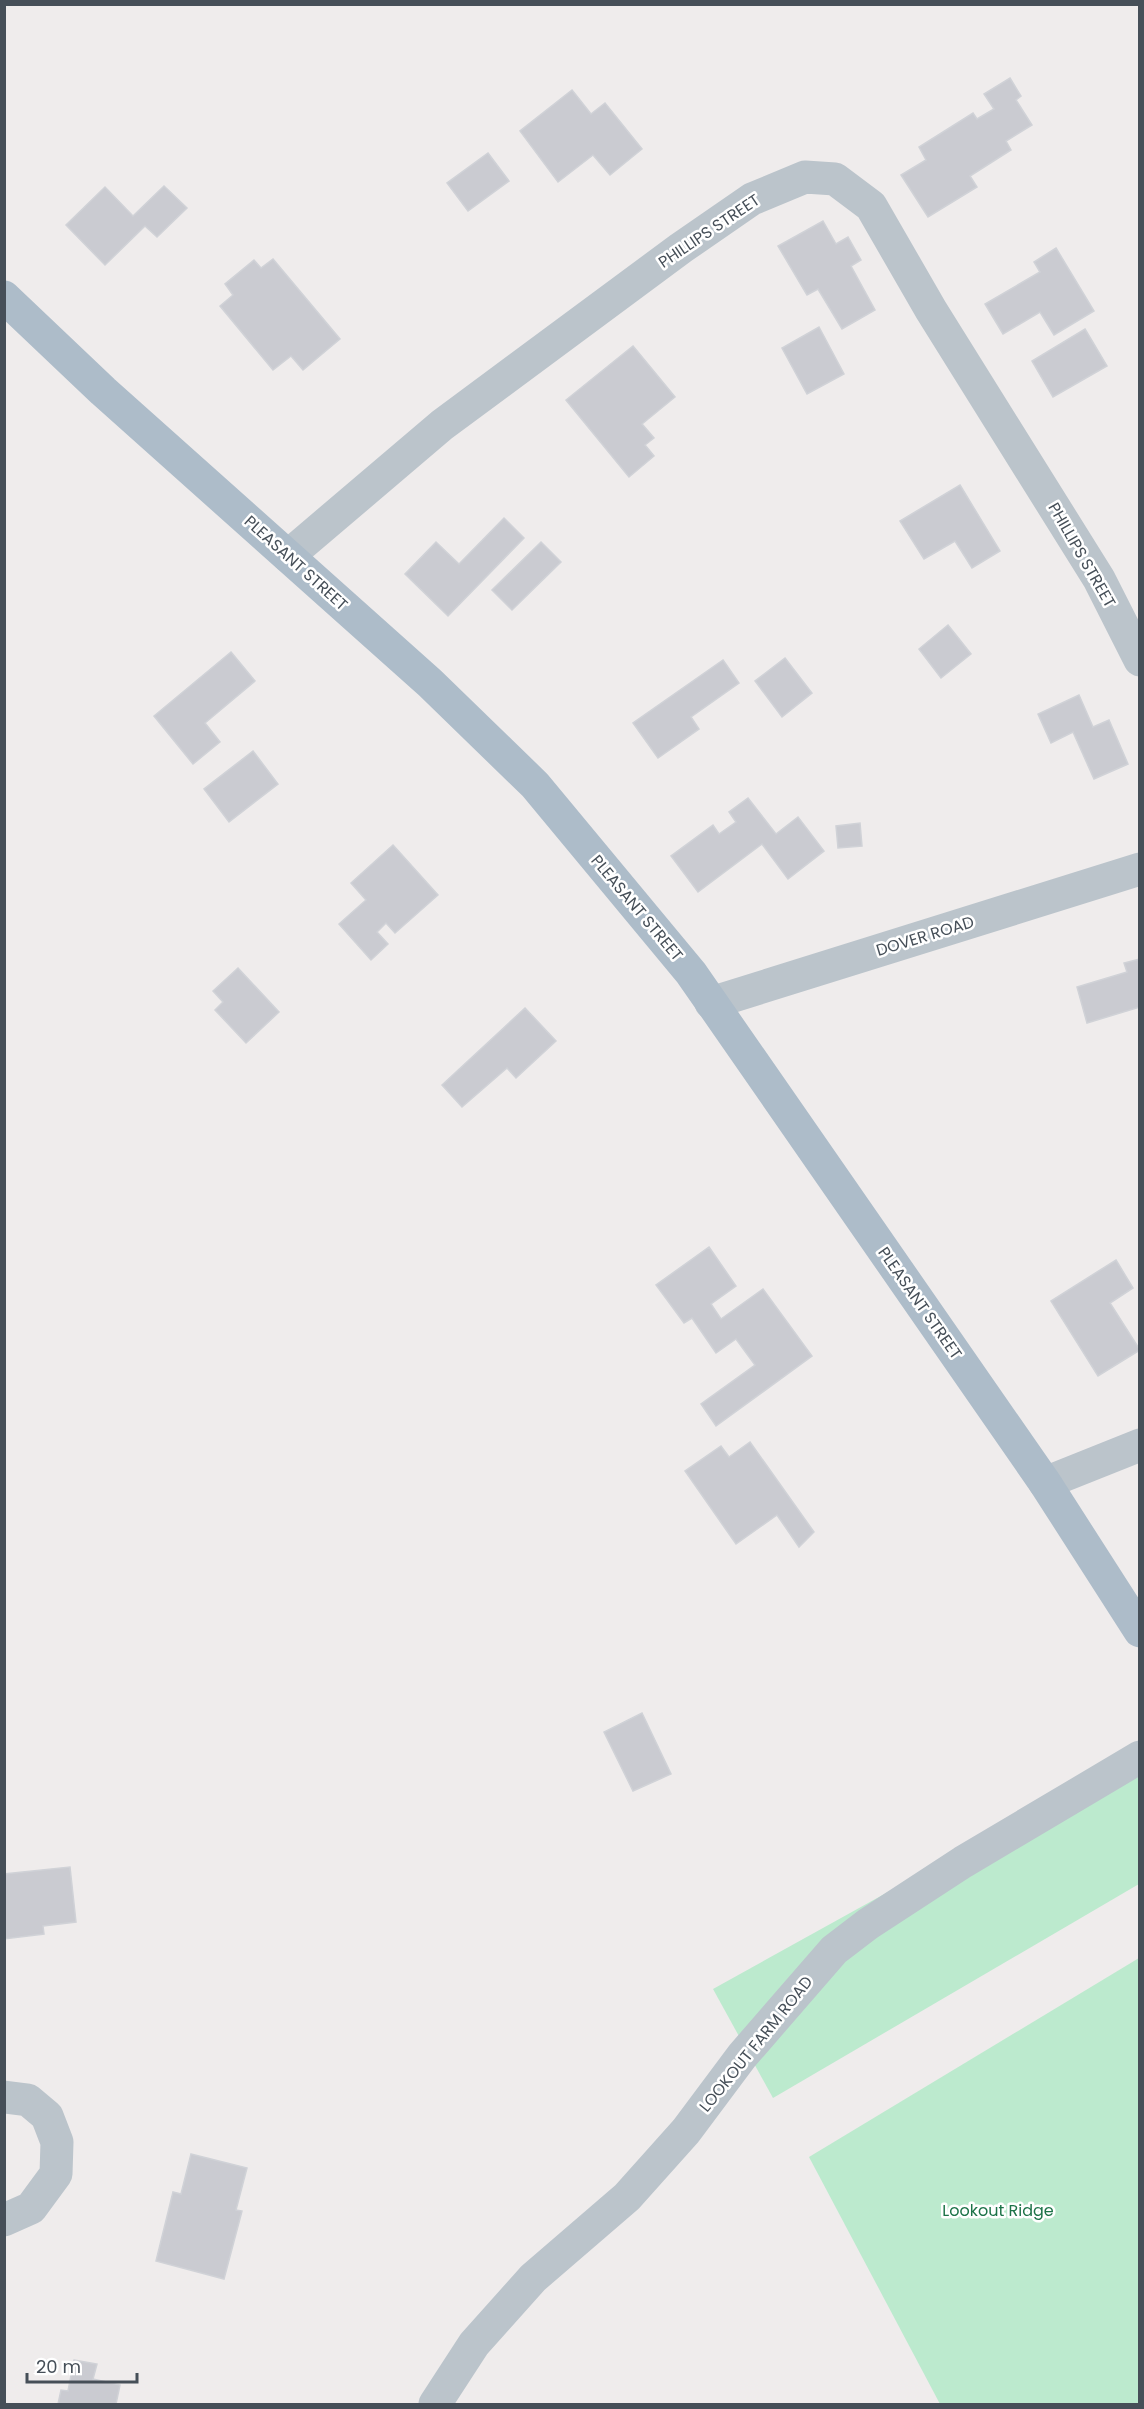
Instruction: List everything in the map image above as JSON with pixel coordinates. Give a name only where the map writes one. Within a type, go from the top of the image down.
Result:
[{"type":"main road","name":"PLEASANT STREET","points":[[4,297],[103,391],[430,683],[535,785],[691,973],[1045,1483],[1140,1631]]},
{"type":"street","name":"PHILLIPS STREET","points":[[288,556],[442,425],[689,242],[752,199],[805,177],[835,179],[871,206],[931,310],[1099,579],[1140,660]]},
{"type":"street","name":"DOVER ROAD","points":[[711,1003],[1140,869]]},
{"type":"street","points":[[1045,1483],[1140,1445]]},
{"type":"street","name":"LOOKOUT FARM ROAD","points":[[435,2404],[474,2344],[533,2278],[627,2197],[686,2131],[742,2056],[834,1950],[868,1924],[963,1862],[1140,1757]]},
{"type":"street","points":[[4,2097],[28,2100],[47,2116],[57,2142],[56,2174],[31,2208],[4,2220]]},
{"type":"green space","points":[[1139,1753],[1139,1884],[773,2098],[713,1989]]},
{"type":"green space","name":"Lookout Ridge","points":[[1139,1958],[1139,2404],[940,2404],[809,2157]]},
{"type":"building","points":[[1010,78],[1021,96],[1016,100],[1032,125],[1006,141],[1011,150],[970,176],[977,187],[928,217],[901,175],[926,160],[919,147],[973,113],[977,119],[994,109],[984,94]]},
{"type":"building","points":[[572,90],[591,114],[605,103],[642,149],[610,175],[593,155],[558,182],[520,131]]},
{"type":"building","points":[[488,153],[509,181],[468,211],[447,183]]},
{"type":"building","points":[[164,186],[187,208],[157,237],[145,226],[105,265],[66,225],[105,187],[133,216]]},
{"type":"building","points":[[823,221],[836,244],[848,237],[861,260],[851,266],[875,310],[842,329],[818,289],[807,295],[778,246]]},
{"type":"building","points":[[1056,248],[1094,311],[1054,335],[1040,312],[1003,334],[985,304],[1040,272],[1034,262]]},
{"type":"building","points":[[273,259],[340,339],[303,370],[291,356],[273,370],[220,306],[233,295],[225,284],[254,260],[261,268]]},
{"type":"building","points":[[819,327],[844,374],[807,394],[782,348]]},
{"type":"building","points":[[1085,329],[1107,366],[1053,397],[1032,361]]},
{"type":"building","points":[[633,346],[675,397],[642,424],[654,438],[645,445],[654,456],[629,477],[566,400]]},
{"type":"building","points":[[960,485],[1000,551],[972,568],[955,541],[924,559],[900,521]]},
{"type":"building","points":[[504,518],[524,538],[448,616],[405,574],[436,542],[459,564]]},
{"type":"building","points":[[541,542],[561,562],[512,610],[492,590]]},
{"type":"building","points":[[948,625],[971,654],[941,678],[919,649]]},
{"type":"building","points":[[231,652],[255,681],[205,723],[220,742],[193,764],[154,716]]},
{"type":"building","points":[[785,658],[812,693],[782,717],[755,681]]},
{"type":"building","points":[[723,660],[739,683],[691,717],[699,729],[658,758],[633,723]]},
{"type":"building","points":[[1079,695],[1093,727],[1109,720],[1128,764],[1094,779],[1073,732],[1051,743],[1038,714]]},
{"type":"building","points":[[253,751],[278,784],[229,822],[204,789]]},
{"type":"building","points":[[748,798],[776,834],[798,817],[824,851],[788,879],[762,844],[698,892],[671,856],[713,825],[719,834],[736,822],[729,812]]},
{"type":"building","points":[[860,823],[862,846],[838,848],[836,826]]},
{"type":"building","points":[[393,845],[438,895],[395,933],[386,923],[377,932],[388,944],[371,960],[339,924],[366,900],[351,883]]},
{"type":"building","points":[[1140,959],[1140,1007],[1087,1023],[1077,987],[1127,972],[1124,963]]},
{"type":"building","points":[[238,968],[279,1012],[246,1043],[215,1010],[223,1002],[213,991]]},
{"type":"building","points":[[525,1008],[556,1041],[516,1078],[507,1068],[462,1107],[442,1085]]},
{"type":"building","points":[[709,1247],[736,1286],[711,1304],[721,1319],[763,1289],[812,1356],[716,1426],[701,1404],[755,1365],[736,1339],[716,1353],[692,1318],[684,1323],[656,1285]]},
{"type":"building","points":[[1116,1260],[1133,1288],[1110,1303],[1140,1350],[1098,1376],[1051,1301]]},
{"type":"building","points":[[750,1442],[814,1532],[799,1547],[777,1515],[736,1544],[685,1471],[721,1446],[729,1457]]},
{"type":"building","points":[[642,1713],[671,1774],[633,1791],[604,1732]]},
{"type":"building","points":[[70,1867],[76,1922],[43,1926],[44,1934],[4,1939],[4,1874]]},
{"type":"building","points":[[191,2154],[247,2168],[236,2210],[242,2211],[224,2279],[156,2261],[173,2192],[181,2194]]},
{"type":"building","points":[[74,2360],[97,2364],[93,2379],[120,2385],[116,2404],[58,2404],[61,2390],[68,2391]]}]
